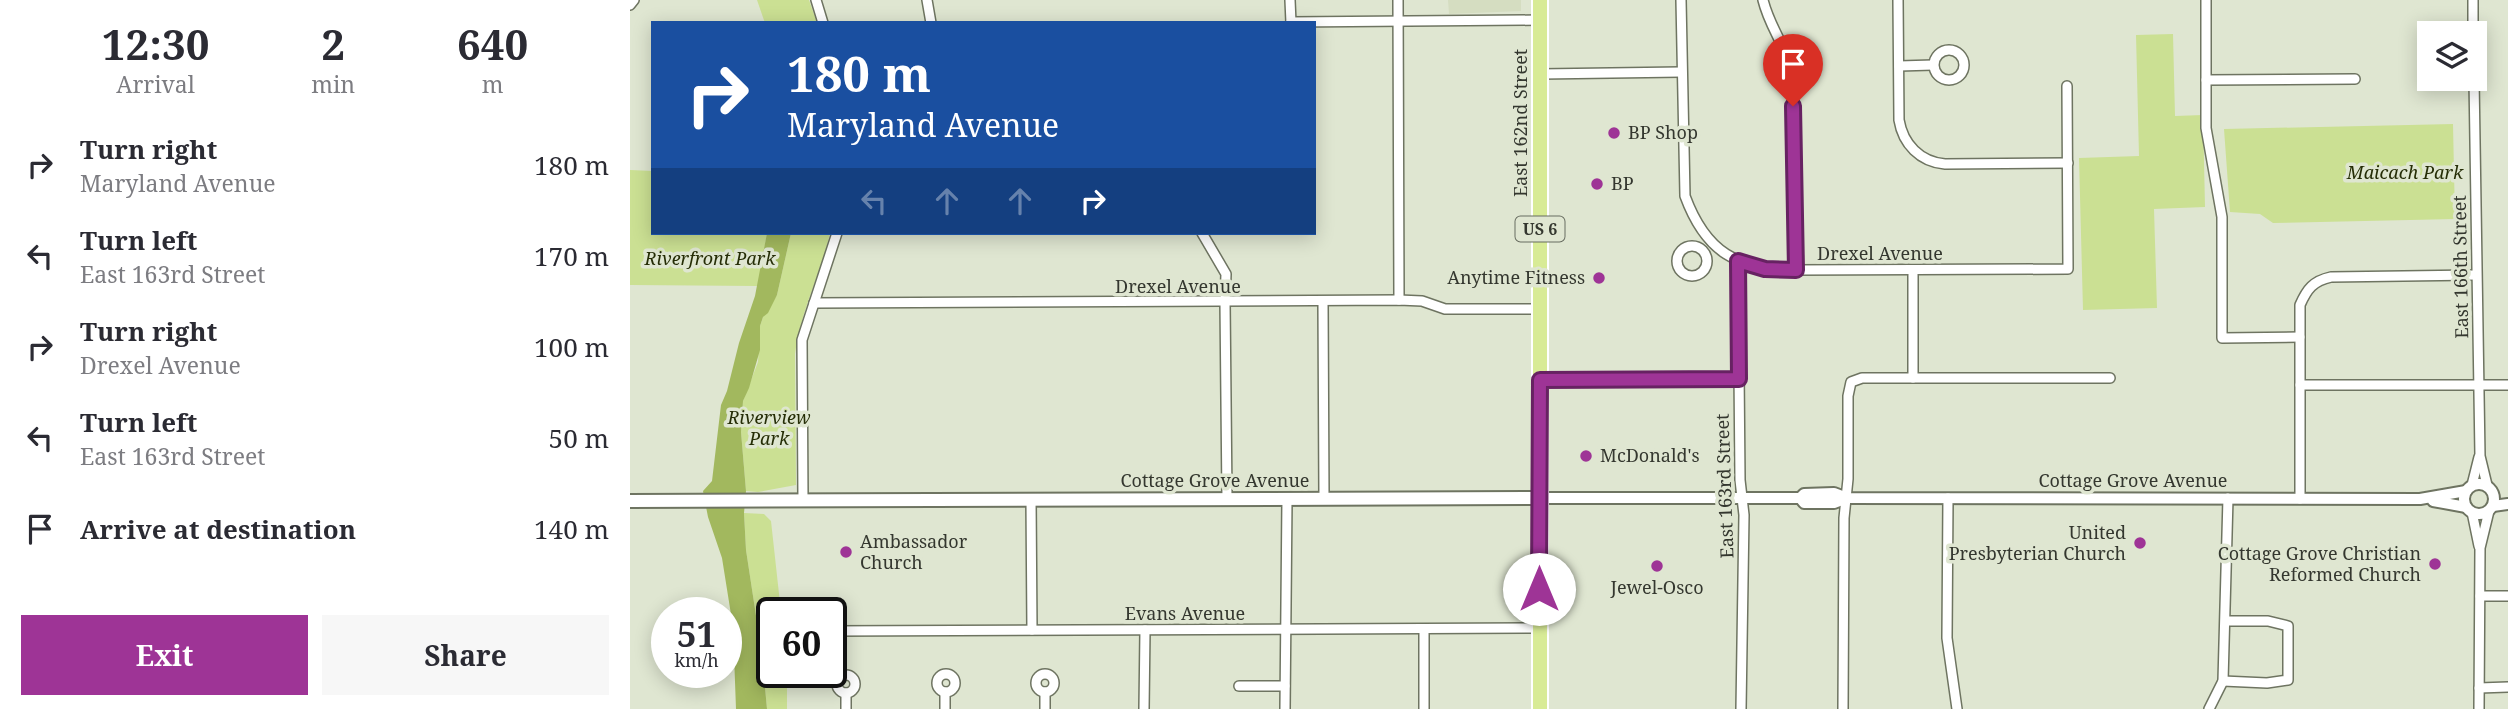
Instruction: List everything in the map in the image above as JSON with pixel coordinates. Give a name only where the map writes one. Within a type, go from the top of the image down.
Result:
[{"type":"main road","name":"East 162nd Street","points":[[1540,0],[1540,709]]},
{"type":"main road","name":"Cottage Grove Avenue","points":[[630,501],[1539,498]]},
{"type":"street","points":[[630,5],[634,0]]},
{"type":"street","points":[[816,0],[822,21]]},
{"type":"street","points":[[928,0],[931,21]]},
{"type":"street","points":[[1290,0],[1291,21]]},
{"type":"street","points":[[1398,0],[1399,300]]},
{"type":"street","points":[[1681,0],[1685,196],[1696,223],[1711,243],[1703,252]]},
{"type":"street","points":[[1763,0],[1786,50],[1793,78],[1796,270]]},
{"type":"street","points":[[1898,0],[1901,130],[1912,149],[1919,155],[1935,163],[2068,163],[2067,86]]},
{"type":"street","points":[[2206,0],[2206,128],[2222,217],[2222,338],[2300,337]]},
{"type":"street","points":[[2473,0],[2473,21]]},
{"type":"street","points":[[1316,22],[1541,20]]},
{"type":"street","points":[[1899,66],[1933,65]]},
{"type":"street","points":[[1541,74],[1681,72]]},
{"type":"street","points":[[2206,80],[2356,79]]},
{"type":"street","name":"East 166th Street","points":[[2474,91],[2480,456],[2490,489]]},
{"type":"street","name":"Drexel Avenue","points":[[1711,243],[1738,261],[1765,269],[2068,269],[2068,163]]},
{"type":"street","points":[[803,499],[801,359],[805,327],[836,235]]},
{"type":"street","points":[[1203,235],[1226,274],[1224,302],[1227,499]]},
{"type":"street","name":"East 163rd Street","points":[[1738,261],[1744,515],[1741,709]]},
{"type":"street","points":[[1913,270],[1913,378]]},
{"type":"street","points":[[2300,499],[2300,305],[2307,290],[2318,280],[2331,277],[2476,275]]},
{"type":"street","name":"Drexel Avenue","points":[[814,303],[1399,300],[1422,301],[1445,309],[1540,309]]},
{"type":"street","points":[[1323,302],[1324,499]]},
{"type":"street","points":[[1843,709],[1844,517],[1847,498],[1848,396],[1851,382],[1862,378],[2110,378]]},
{"type":"street","points":[[1540,380],[1739,379]]},
{"type":"street","points":[[2300,385],[2508,385]]},
{"type":"street","name":"East 166th Street","points":[[2469,488],[2480,456]]},
{"type":"street","points":[[2480,548],[2464,499],[2469,488],[2490,489],[2508,495]]},
{"type":"street","name":"Cottage Grove Avenue","points":[[1539,498],[1800,498],[1804,494],[1834,493],[1847,498],[2420,499],[2469,488]]},
{"type":"street","points":[[2479,709],[2480,548],[2491,508],[2490,489]]},
{"type":"street","points":[[1948,498],[1947,638],[1957,709]]},
{"type":"street","points":[[2209,709],[2223,681],[2228,498]]},
{"type":"street","points":[[1031,499],[1032,630]]},
{"type":"street","points":[[1285,709],[1286,499]]},
{"type":"street","name":"Cottage Grove Avenue","points":[[2420,499],[2469,510]]},
{"type":"street","points":[[2469,510],[2481,514],[2491,508],[2508,504]]},
{"type":"street","points":[[2480,596],[2508,596]]},
{"type":"street","points":[[2223,681],[2267,684],[2288,680],[2288,626],[2268,621],[2226,621]]},
{"type":"street","name":"Evans Avenue","points":[[847,631],[1539,628]]},
{"type":"street","points":[[1424,629],[1424,709]]},
{"type":"street","points":[[1144,709],[1145,630]]},
{"type":"street","points":[[1239,686],[1285,686]]},
{"type":"street","points":[[2479,688],[2508,687]]},
{"type":"street","points":[[945,709],[946,692]]},
{"type":"street","points":[[1045,692],[1045,709]]},
{"type":"street","points":[[846,693],[846,709]]},
{"type":"shaded area","points":[[1448,0],[1521,0],[1521,11],[1449,14]]},
{"type":"shaded area","points":[[767,235],[791,235],[777,295],[760,326],[760,350],[743,401],[741,432],[746,491],[746,550],[756,616],[756,688],[765,688],[767,709],[736,709],[735,688],[742,688],[742,597],[728,597],[722,558],[708,517],[703,491],[712,481],[721,405],[755,296]]},
{"type":"green space","points":[[757,0],[809,0],[816,21],[764,21]]},
{"type":"green space","points":[[2173,34],[2175,116],[2203,115],[2205,207],[2154,209],[2157,308],[2083,310],[2079,158],[2139,156],[2136,35]]},
{"type":"green space","name":"Maicach Park","points":[[2453,124],[2455,219],[2273,223],[2260,214],[2230,212],[2224,129]]},
{"type":"green space","name":"Riverfront Park","points":[[630,170],[651,171],[651,235],[767,235],[758,286],[630,285]]},
{"type":"green space","name":"Riverview Park","points":[[791,235],[829,235],[801,323],[795,354],[796,485],[758,492],[746,491],[741,432],[743,401],[758,362],[760,326],[777,295]]},
{"type":"green space","points":[[744,513],[764,514],[771,521],[779,597],[756,597],[756,616],[746,550]]},
{"type":"green space","points":[[765,688],[787,688],[787,709],[767,709]]},
{"type":"place","name":"BP Shop","points":[[1614,133]]},
{"type":"place","name":"BP","points":[[1597,184]]},
{"type":"place","name":"Anytime Fitness","points":[[1599,278]]},
{"type":"place","name":"McDonald's","points":[[1586,456]]},
{"type":"place","name":"United Presbyterian Church","points":[[2140,543]]},
{"type":"place","name":"Ambassador Church","points":[[846,552]]},
{"type":"place","name":"Cottage Grove Christian Reformed Church","points":[[2435,564]]},
{"type":"place","name":"Jewel-Osco","points":[[1657,566]]},
{"type":"route","points":[[1539,589],[1540,380],[1739,379],[1738,261],[1765,269],[1796,270],[1793,106]]}]
